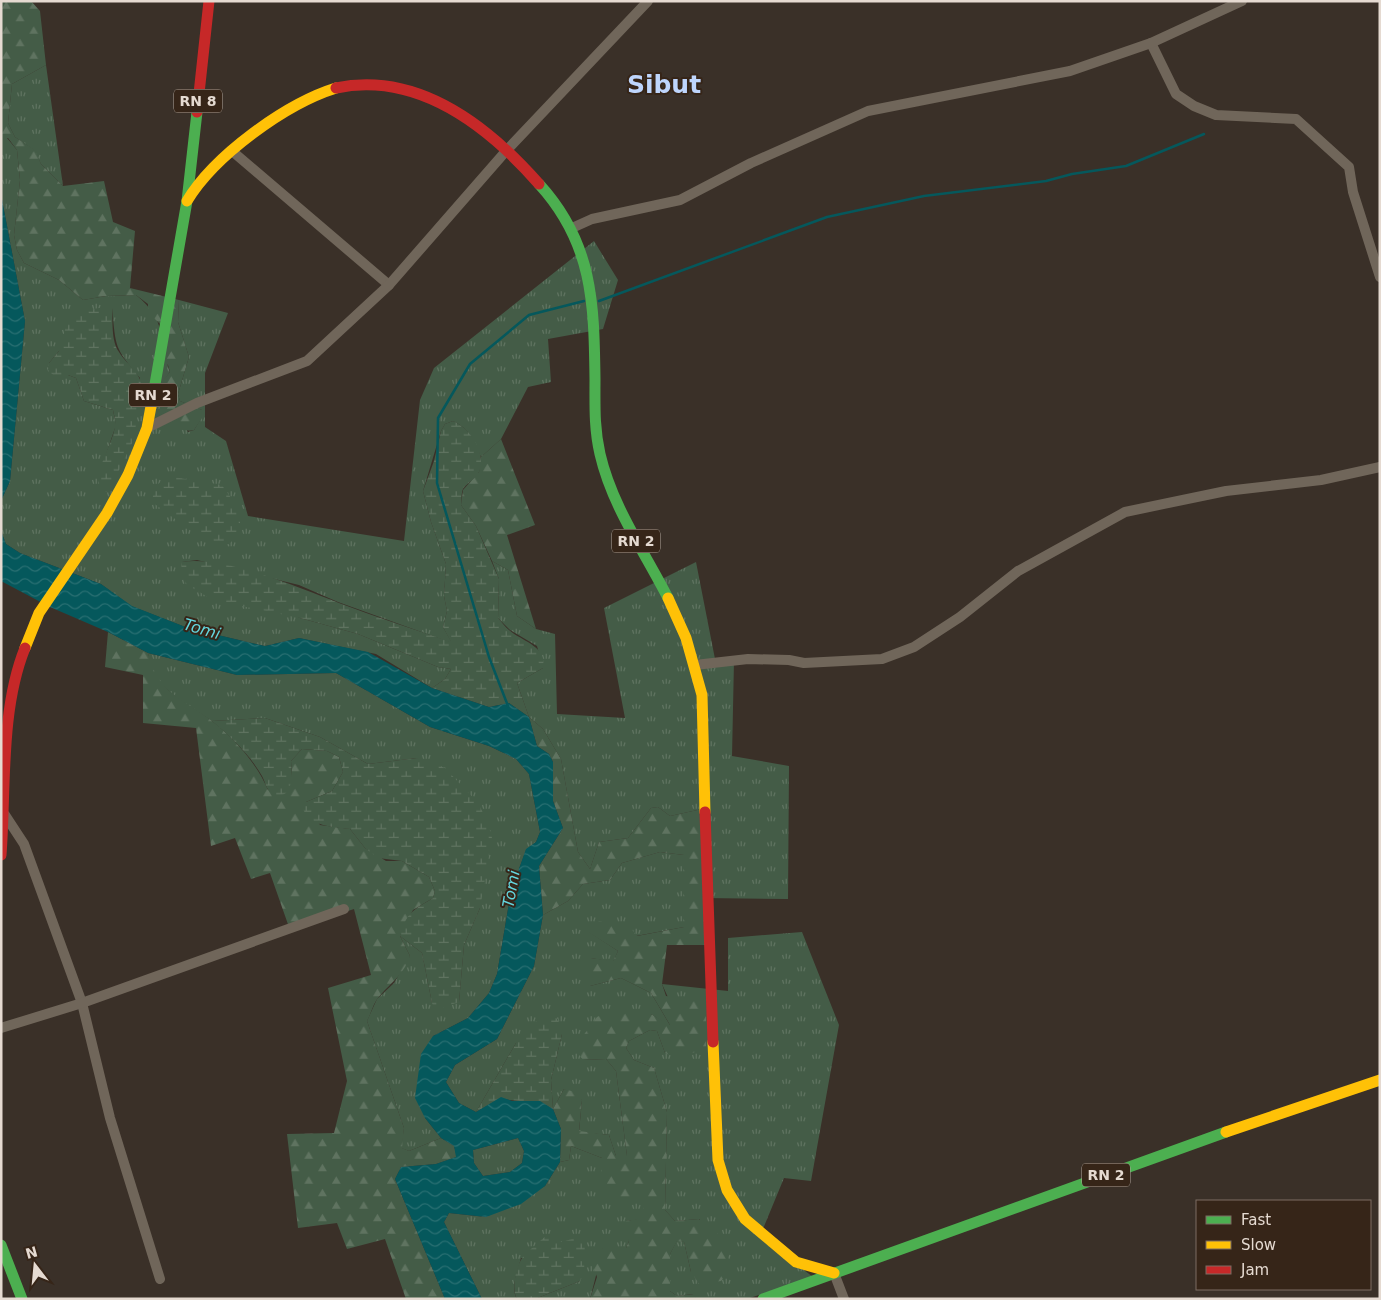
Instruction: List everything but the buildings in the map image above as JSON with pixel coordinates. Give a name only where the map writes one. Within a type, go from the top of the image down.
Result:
[{"type":"main road","name":"RN 8","points":[[187,201],[209,1]]},
{"type":"main road","name":"RN 2","points":[[1,854],[4,748],[18,664],[45,605],[67,569],[107,512],[128,475],[147,428],[187,201],[197,182],[232,151],[278,117],[308,100],[336,88],[361,86],[410,90],[437,100],[506,151],[560,207],[572,228],[587,262],[593,296],[595,428],[611,493],[678,618],[695,665],[702,695],[708,920],[718,1160],[727,1190],[745,1219],[796,1262],[834,1273]]},
{"type":"main road","name":"RN 2","points":[[763,1299],[1222,1134],[1380,1080]]},
{"type":"main road","points":[[1,1245],[22,1299]]},
{"type":"street","points":[[147,428],[196,403],[306,360],[389,285],[506,151],[648,1]]},
{"type":"street","points":[[572,228],[592,218],[680,200],[751,163],[868,111],[1070,71],[1151,43],[1242,1]]},
{"type":"street","points":[[1151,43],[1176,94],[1194,106],[1216,115],[1296,118],[1349,167],[1353,192],[1380,276]]},
{"type":"street","points":[[232,151],[389,285]]},
{"type":"street","points":[[695,665],[748,659],[789,660],[804,663],[882,659],[914,647],[960,617],[1018,571],[1125,512],[1226,491],[1321,480],[1380,467]]},
{"type":"street","points":[[3,813],[24,844],[82,1003],[110,1118],[160,1279]]},
{"type":"street","points":[[1,1028],[82,1003],[344,909]]},
{"type":"street","points":[[834,1273],[844,1299]]},
{"type":"green space","points":[[1,1],[31,1],[40,11],[46,65],[12,84],[8,123],[15,137],[35,150],[41,164],[63,186],[104,181],[113,222],[135,231],[130,288],[179,300],[178,322],[189,357],[178,394],[180,401],[202,410],[202,418],[194,430],[179,428],[166,416],[162,408],[158,391],[161,382],[170,372],[168,365],[157,355],[161,325],[148,312],[148,304],[136,295],[106,296],[83,300],[59,280],[24,263],[17,250],[14,235],[20,180],[17,150],[8,138],[1,138]]},
{"type":"green space","points":[[46,65],[63,186],[41,164],[34,150],[15,137],[8,123],[12,84]]},
{"type":"green space","points":[[1,138],[7,138],[17,150],[20,180],[14,235],[17,250],[24,263],[59,280],[83,300],[106,296],[136,295],[146,304],[158,322],[170,372],[160,385],[188,432],[194,430],[202,417],[202,410],[180,401],[178,394],[189,357],[178,322],[179,300],[228,313],[205,373],[205,427],[226,441],[248,516],[404,541],[420,400],[434,368],[594,241],[618,280],[603,329],[548,339],[551,382],[528,387],[501,439],[481,457],[471,436],[459,424],[453,421],[445,424],[441,431],[423,491],[431,522],[446,564],[444,596],[447,611],[443,627],[452,643],[338,602],[299,585],[197,560],[182,562],[300,618],[358,634],[438,667],[451,669],[445,679],[432,688],[376,654],[299,638],[265,646],[188,628],[131,606],[101,584],[20,553],[6,544],[1,531],[1,501],[10,481],[25,321],[1,194]],"holes":[[[112,308],[118,346],[125,360],[140,378],[101,469],[116,425],[113,410],[84,401],[76,378],[68,375],[53,375],[49,363],[59,351]]]},
{"type":"green space","points":[[104,307],[112,308],[116,347],[138,376],[141,385],[134,439],[109,491],[101,492],[99,475],[115,426],[113,410],[84,401],[76,378],[68,375],[53,375],[48,370],[49,363],[59,351],[67,323],[80,312]]},
{"type":"green space","points":[[453,421],[471,435],[481,457],[479,472],[463,489],[461,505],[476,526],[499,579],[498,618],[509,630],[538,649],[543,661],[543,668],[517,683],[529,717],[509,703],[489,707],[432,688],[445,679],[451,669],[438,667],[358,634],[300,618],[213,600],[186,584],[181,570],[182,562],[218,563],[261,574],[451,642],[443,627],[447,611],[444,596],[446,564],[431,522],[423,491],[434,461],[441,431],[445,424]]},
{"type":"green space","points":[[501,439],[535,525],[507,535],[536,629],[517,616],[508,570],[492,561],[476,526],[461,505],[463,490],[479,472],[481,457]]},
{"type":"green space","points":[[167,476],[222,485],[240,511],[240,533],[229,544],[213,547],[152,502],[157,487]]},
{"type":"green space","points":[[492,561],[508,570],[517,616],[536,629],[555,634],[557,714],[625,718],[604,608],[696,562],[715,659],[734,660],[732,756],[789,766],[788,899],[705,898],[702,809],[670,816],[658,807],[651,808],[628,838],[599,842],[590,869],[578,852],[561,759],[543,729],[529,717],[517,683],[543,668],[537,646],[510,630],[498,618],[499,579]]},
{"type":"green space","points":[[108,632],[148,653],[152,667],[165,686],[173,694],[212,721],[245,752],[268,790],[292,776],[291,761],[302,749],[327,751],[339,757],[343,772],[332,791],[306,802],[320,825],[350,829],[365,848],[386,861],[402,861],[429,877],[435,891],[433,898],[413,910],[400,936],[410,956],[407,963],[400,974],[376,1000],[367,1021],[404,1128],[402,1148],[409,1151],[441,1138],[454,1146],[457,1157],[436,1164],[401,1167],[395,1179],[445,1299],[406,1299],[385,1239],[347,1249],[337,1223],[298,1228],[287,1134],[334,1133],[347,1081],[328,988],[371,975],[354,909],[290,930],[270,873],[251,879],[235,838],[211,846],[196,728],[143,723],[143,675],[105,667]]},
{"type":"green space","points":[[148,653],[237,675],[336,673],[430,727],[489,746],[516,759],[529,774],[540,832],[536,842],[526,850],[511,891],[497,974],[489,993],[468,1018],[433,1036],[425,1118],[441,1138],[409,1151],[401,1148],[404,1128],[367,1021],[377,999],[394,983],[410,956],[400,936],[422,953],[432,1003],[459,1002],[464,945],[480,908],[417,758],[368,764],[320,737],[265,718],[212,721],[177,698],[159,682],[151,669]]},
{"type":"green space","points":[[529,717],[543,729],[561,759],[578,852],[590,869],[599,842],[628,838],[651,808],[658,807],[670,816],[702,809],[708,945],[667,945],[662,984],[666,996],[706,1001],[706,1048],[685,1055],[670,1055],[665,1053],[657,1031],[650,1030],[629,1041],[626,1048],[634,1060],[654,1068],[667,1112],[665,1210],[675,1221],[699,1219],[724,1239],[731,1269],[721,1281],[699,1284],[691,1272],[684,1242],[677,1241],[670,1254],[670,1291],[677,1296],[694,1294],[696,1299],[590,1299],[597,1277],[590,1257],[603,1248],[626,1248],[629,1241],[621,1228],[626,1221],[643,1218],[643,1197],[623,1204],[600,1189],[602,1158],[571,1146],[569,1160],[560,1162],[561,1129],[553,1109],[564,1089],[579,1093],[582,1100],[579,1131],[609,1135],[616,1156],[627,1156],[616,1071],[606,1059],[583,1060],[574,1048],[597,1017],[611,1010],[651,1014],[670,1025],[651,993],[621,978],[590,986],[581,965],[591,958],[613,961],[618,951],[588,932],[599,921],[627,923],[637,936],[684,927],[684,855],[660,852],[622,863],[610,880],[583,884],[568,901],[543,915],[539,866],[563,828],[553,801],[553,762],[549,754],[537,746]]},
{"type":"green space","points":[[265,718],[320,737],[368,764],[417,758],[445,768],[478,803],[488,823],[492,838],[480,908],[464,945],[459,1002],[435,1010],[422,953],[400,936],[405,922],[411,913],[433,898],[435,891],[429,877],[402,861],[378,858],[365,848],[350,829],[330,827],[317,823],[303,809],[306,802],[332,791],[343,772],[339,757],[327,751],[302,749],[291,761],[292,776],[289,791],[277,796],[268,790],[262,776],[246,754],[212,721]]},
{"type":"green space","points":[[660,852],[684,855],[684,927],[636,936],[589,932],[618,951],[613,962],[591,958],[590,986],[621,978],[651,993],[671,1027],[651,1014],[583,1060],[606,1059],[616,1071],[627,1156],[616,1156],[609,1135],[579,1132],[582,1100],[564,1089],[553,1109],[551,1080],[562,1034],[516,1043],[476,1112],[459,1103],[446,1082],[455,1065],[497,1039],[534,966],[543,915],[568,901],[583,884],[610,880],[622,863]]},
{"type":"green space","points":[[802,932],[839,1025],[811,1181],[784,1178],[760,1236],[813,1277],[747,1299],[696,1299],[693,1294],[677,1296],[670,1291],[670,1254],[677,1240],[684,1242],[691,1272],[700,1219],[675,1221],[665,1210],[667,1112],[654,1068],[634,1060],[626,1048],[629,1041],[650,1030],[657,1031],[665,1053],[693,1053],[662,984],[728,991],[728,938]]},
{"type":"green space","points":[[543,1014],[558,1019],[562,1034],[551,1080],[553,1109],[540,1103],[501,1098],[476,1112],[516,1043]]},
{"type":"green space","points":[[518,1138],[524,1151],[522,1163],[510,1172],[483,1176],[474,1163],[473,1150]]},
{"type":"green space","points":[[571,1146],[602,1158],[643,1196],[643,1219],[626,1221],[629,1241],[626,1248],[603,1248],[590,1299],[535,1299],[580,1281],[521,1258],[514,1284],[517,1299],[482,1299],[444,1222],[449,1213],[486,1217],[545,1186],[560,1162],[569,1160]]},
{"type":"green space","points":[[547,1235],[562,1242],[585,1235],[584,1274],[580,1281],[535,1299],[517,1299],[514,1284],[520,1261]]},
{"type":"water","points":[[1,194],[25,321],[10,481],[1,501]]},
{"type":"water","points":[[1,531],[6,544],[20,553],[101,584],[132,606],[188,628],[265,646],[299,638],[368,652],[432,688],[489,707],[509,703],[529,717],[537,746],[549,754],[553,762],[553,801],[563,828],[539,866],[543,915],[534,966],[497,1039],[455,1065],[446,1082],[459,1103],[476,1112],[501,1097],[512,1101],[540,1101],[553,1109],[561,1129],[560,1162],[545,1186],[521,1204],[486,1217],[449,1213],[444,1222],[482,1299],[445,1299],[395,1179],[401,1167],[436,1164],[456,1157],[454,1146],[441,1138],[425,1118],[415,1098],[421,1054],[433,1036],[468,1018],[489,993],[497,974],[511,891],[526,849],[536,842],[540,832],[529,774],[516,759],[489,746],[430,727],[336,673],[237,675],[148,653],[108,632],[50,607],[1,581]],"holes":[[[518,1138],[524,1151],[522,1163],[510,1172],[483,1176],[474,1163],[473,1150]]]},
{"type":"waterway","points":[[599,301],[827,217],[924,196],[1046,181],[1072,174],[1126,166],[1204,134]]},
{"type":"waterway","points":[[508,706],[489,657],[437,483],[438,418],[470,364],[529,315],[584,301]]},
{"type":"traffic: fast","points":[[154,390],[187,201],[197,112]]},
{"type":"traffic: fast","points":[[539,184],[557,206],[570,229],[587,275],[595,351],[596,426],[605,473],[620,510],[668,598]]},
{"type":"traffic: fast","points":[[763,1299],[1226,1132]]},
{"type":"traffic: fast","points":[[1,1245],[22,1299]]},
{"type":"traffic: slow","points":[[187,201],[214,167],[252,134],[295,106],[336,88]]},
{"type":"traffic: slow","points":[[25,648],[39,613],[107,513],[128,475],[147,428],[154,390]]},
{"type":"traffic: slow","points":[[668,598],[686,638],[702,695],[705,812]]},
{"type":"traffic: slow","points":[[713,1042],[718,1160],[727,1190],[745,1219],[796,1262],[834,1273]]},
{"type":"traffic: slow","points":[[1226,1132],[1380,1080]]},
{"type":"traffic: jam","points":[[197,112],[209,1]]},
{"type":"traffic: jam","points":[[336,88],[366,85],[395,88],[423,96],[449,108],[497,142],[539,184]]},
{"type":"traffic: jam","points":[[1,855],[6,750],[11,697],[25,648]]},
{"type":"traffic: jam","points":[[705,812],[713,1042]]},
{"type":"district","name":"Sibut","points":[[664,84]]},
{"type":"water label","name":"Tomi","points":[[202,629]]},
{"type":"water label","name":"Tomi","points":[[511,889]]}]
